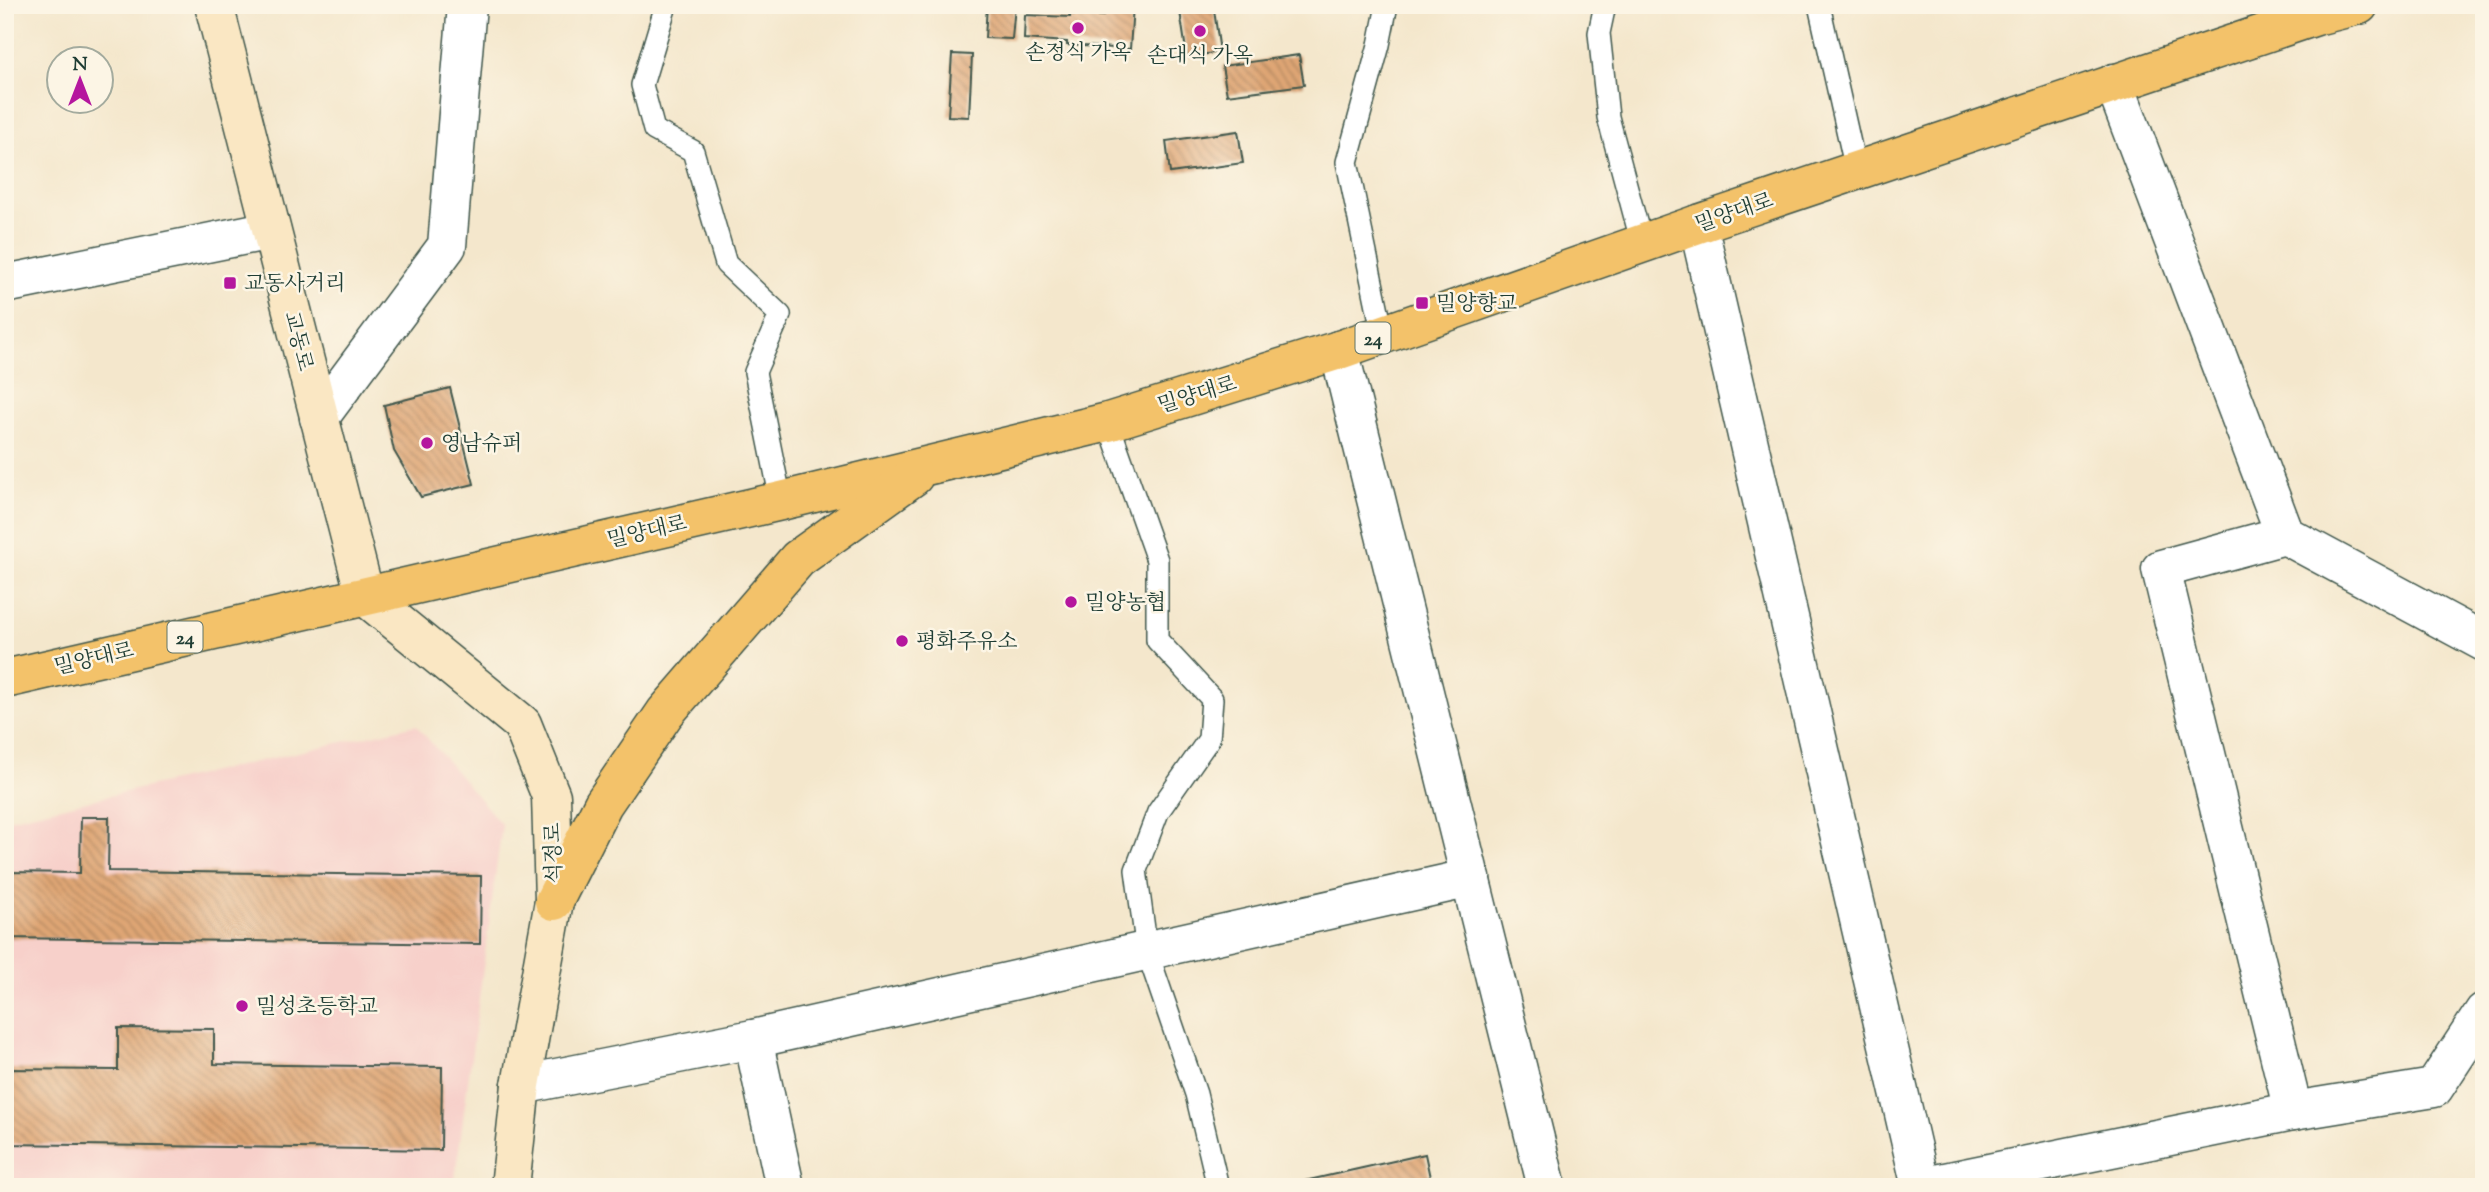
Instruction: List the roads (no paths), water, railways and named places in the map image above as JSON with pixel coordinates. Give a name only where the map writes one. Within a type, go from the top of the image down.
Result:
[{"type":"main road","points":[[2214,50],[2269,5]]},
{"type":"main road","name":"밀양대로","points":[[5,678],[781,501],[1108,422],[1339,350],[1856,170],[2316,16],[2359,5]]},
{"type":"main road","points":[[554,901],[603,804],[665,713],[748,616],[798,559],[929,465]]},
{"type":"street","name":"교동로","points":[[214,5],[365,596]]},
{"type":"street","points":[[319,418],[447,246],[467,5]]},
{"type":"street","points":[[2114,83],[2285,535],[2484,642]]},
{"type":"street","points":[[1698,224],[1921,1187],[2293,1111],[2434,1088],[2484,1013]]},
{"type":"street","points":[[5,284],[271,230]]},
{"type":"street","points":[[1339,350],[1547,1187]]},
{"type":"street","points":[[2285,535],[2161,569],[2293,1111]]},
{"type":"street","name":"석정로","points":[[365,596],[522,724],[551,796],[554,901],[521,1085],[510,1187]]},
{"type":"street","points":[[521,1085],[753,1039],[1471,878]]},
{"type":"street","points":[[753,1039],[785,1187]]},
{"type":"lane","points":[[666,5],[642,85],[654,130],[693,151],[726,264],[780,315],[755,372],[781,501]]},
{"type":"lane","points":[[1382,335],[1347,162],[1379,45],[1387,5]]},
{"type":"lane","points":[[1605,5],[1599,33],[1608,117],[1642,244]]},
{"type":"lane","points":[[1819,5],[1856,170]]},
{"type":"lane","points":[[1108,422],[1157,560],[1157,640],[1212,699],[1209,739],[1158,812],[1136,870],[1146,951],[1196,1094],[1217,1187]]},
{"type":"place","name":"손정식 가옥","points":[[1078,28]]},
{"type":"place","name":"손대식 가옥","points":[[1200,31]]},
{"type":"place","name":"교동사거리","points":[[230,283]]},
{"type":"place","name":"밀양향교","points":[[1422,303]]},
{"type":"place","name":"영남슈퍼","points":[[427,443]]},
{"type":"place","name":"밀양농협","points":[[1071,602]]},
{"type":"place","name":"평화주유소","points":[[902,641]]},
{"type":"place","name":"밀성초등학교","points":[[242,1006]]}]
